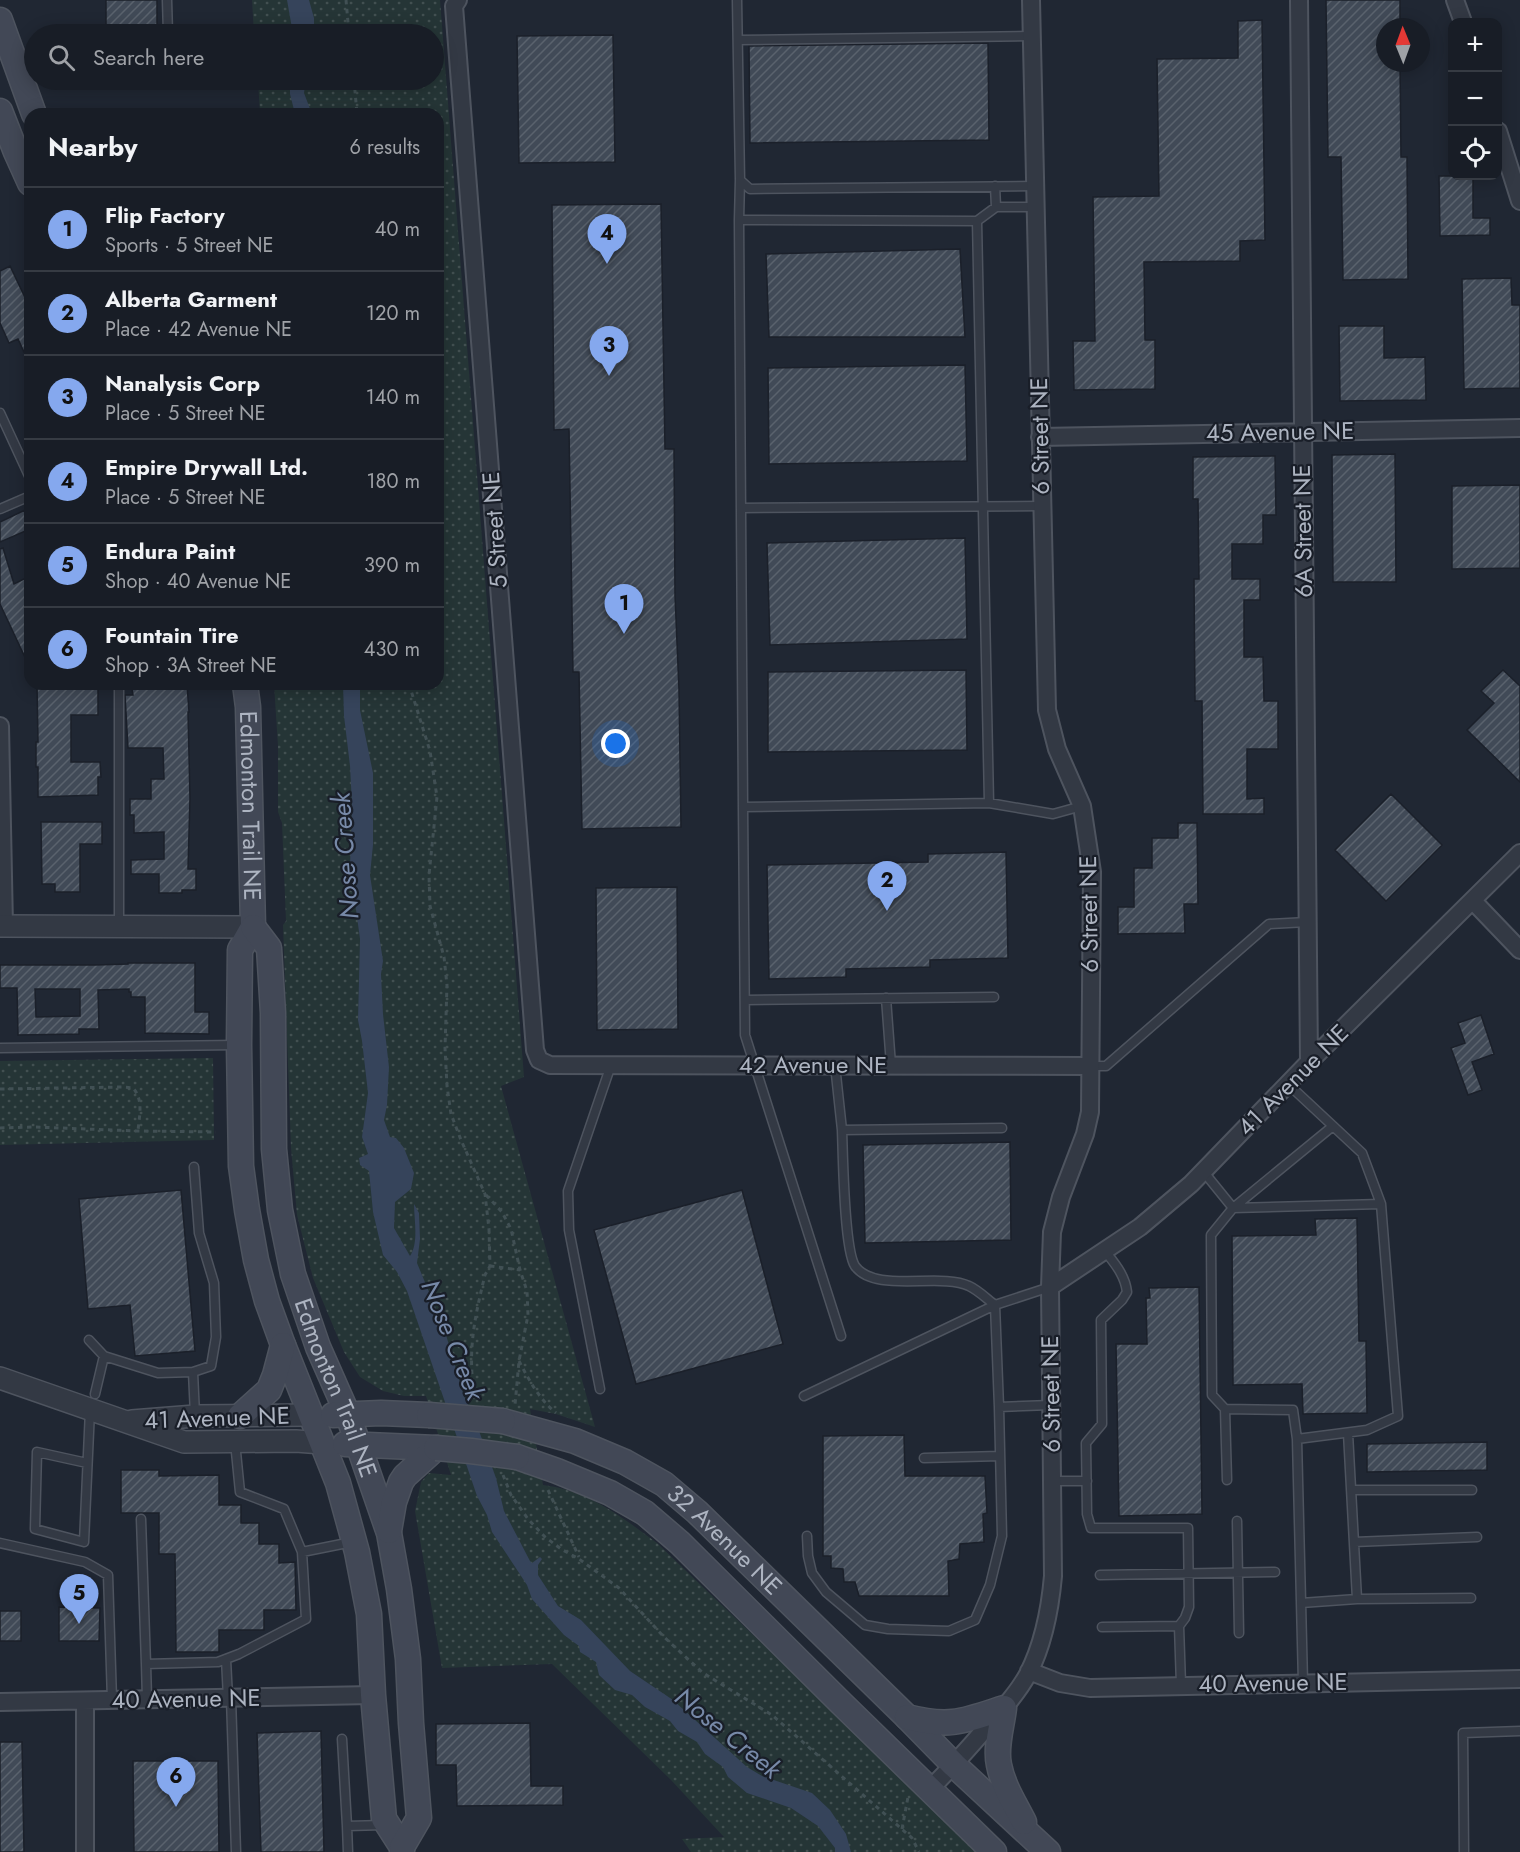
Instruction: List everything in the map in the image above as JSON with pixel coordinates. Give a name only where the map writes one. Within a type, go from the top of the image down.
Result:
[{"type":"main road","points":[[0,20],[24,86]]},
{"type":"main road","points":[[25,90],[32,108]]},
{"type":"main road","points":[[0,111],[24,170]]},
{"type":"main road","name":"Edmonton Trail NE","points":[[246,690],[253,927],[240,951],[238,1045],[241,1166],[256,1260],[267,1301],[338,1483],[354,1541],[369,1614],[373,1695],[384,1819],[402,1850]]},
{"type":"main road","name":"Edmonton Trail NE","points":[[253,927],[269,948],[273,1013],[274,1149],[280,1210],[293,1274],[318,1347],[348,1415],[389,1533],[399,1589],[408,1659],[419,1818],[402,1850]]},
{"type":"main road","points":[[240,1416],[269,1389],[283,1345]]},
{"type":"main road","name":"32 Avenue NE","points":[[311,1415],[509,1414],[583,1443],[625,1462],[664,1484],[698,1512],[908,1717],[954,1765],[1040,1845]]},
{"type":"main road","name":"32 Avenue NE","points":[[322,1443],[471,1451],[509,1464],[557,1471],[610,1493],[645,1514],[681,1543],[920,1789],[994,1852]]},
{"type":"main road","points":[[389,1533],[394,1502],[401,1482],[436,1448]]},
{"type":"main road","points":[[908,1717],[928,1723],[956,1723],[1004,1708],[998,1748],[999,1764],[1005,1786],[1040,1845]]},
{"type":"street","name":"5 Street NE","points":[[458,0],[454,6],[534,1038],[539,1060]]},
{"type":"street","name":"6 Street NE","points":[[920,1789],[954,1765],[1004,1708],[1029,1671],[1043,1637],[1051,1605],[1053,1576],[1050,1287],[1053,1224],[1090,1112],[1092,872],[1082,807],[1057,749],[1047,710],[1031,0]]},
{"type":"street","name":"6A Street NE","points":[[1299,0],[1309,1062]]},
{"type":"street","points":[[1455,0],[1461,18]]},
{"type":"street","points":[[1502,146],[1520,201]]},
{"type":"street","name":"45 Avenue NE","points":[[1040,436],[1520,428]]},
{"type":"street","points":[[0,726],[2,926],[253,927]]},
{"type":"street","name":"41 Avenue NE","points":[[1050,1287],[1140,1227],[1203,1171],[1309,1062],[1520,853]]},
{"type":"street","points":[[1473,901],[1520,950]]},
{"type":"street","name":"42 Avenue NE","points":[[539,1060],[550,1065],[1089,1066]]},
{"type":"street","name":"41 Avenue NE","points":[[0,1378],[93,1402],[123,1422],[184,1442],[296,1441],[322,1443]]},
{"type":"street","name":"41 Avenue NE","points":[[123,1422],[195,1416],[311,1415]]},
{"type":"street","name":"40 Avenue NE","points":[[1029,1671],[1060,1683],[1090,1688],[1520,1679]]},
{"type":"street","name":"40 Avenue NE","points":[[0,1702],[373,1695]]},
{"type":"street","points":[[84,1852],[85,1701]]},
{"type":"lane","points":[[167,0],[168,24]]},
{"type":"lane","points":[[737,0],[745,1035],[841,1336]]},
{"type":"lane","points":[[738,40],[1031,36]]},
{"type":"lane","points":[[740,180],[750,189],[1035,186]]},
{"type":"lane","points":[[995,186],[996,207]]},
{"type":"lane","points":[[739,220],[977,220],[996,207],[1035,207]]},
{"type":"lane","points":[[977,220],[989,803]]},
{"type":"lane","points":[[0,413],[24,465]]},
{"type":"lane","points":[[0,509],[24,499]]},
{"type":"lane","points":[[741,508],[1042,506]]},
{"type":"lane","points":[[119,690],[119,926]]},
{"type":"lane","points":[[743,807],[989,803],[1053,813],[1082,807]]},
{"type":"lane","points":[[1089,1066],[1106,1066],[1269,924],[1307,922]]},
{"type":"lane","points":[[745,1000],[994,997]]},
{"type":"lane","points":[[886,998],[891,1065]]},
{"type":"lane","points":[[0,1048],[238,1045]]},
{"type":"lane","points":[[600,1389],[567,1212],[568,1191],[610,1065]]},
{"type":"lane","points":[[835,1065],[842,1130],[847,1226],[855,1267],[867,1276],[886,1281],[945,1281],[970,1286],[995,1305]]},
{"type":"lane","points":[[1288,1084],[1362,1153],[1381,1204],[1398,1416],[1366,1430],[1297,1439]]},
{"type":"lane","points":[[1227,1480],[1225,1409],[1212,1395],[1211,1235],[1233,1208],[1333,1126]]},
{"type":"lane","points":[[842,1130],[1002,1128]]},
{"type":"lane","points":[[89,1340],[104,1356],[158,1373],[193,1372],[211,1366],[216,1337],[213,1283],[199,1233],[194,1167]]},
{"type":"lane","points":[[1203,1171],[1233,1208]]},
{"type":"lane","points":[[1233,1208],[1381,1204]]},
{"type":"lane","points":[[1105,1251],[1126,1281],[1127,1292],[1101,1320],[1102,1424],[1086,1443],[1087,1514],[1092,1528],[1188,1528],[1189,1606],[1179,1626],[1181,1685]]},
{"type":"lane","points":[[804,1396],[995,1305],[1050,1287]]},
{"type":"lane","points":[[807,1536],[812,1572],[826,1592],[865,1625],[888,1629],[949,1631],[975,1620],[990,1585],[1002,1536],[995,1305]]},
{"type":"lane","points":[[87,1463],[37,1452],[35,1529],[84,1542],[87,1463],[93,1402],[104,1356]]},
{"type":"lane","points":[[193,1372],[195,1416]]},
{"type":"lane","points":[[999,1407],[1052,1405]]},
{"type":"lane","points":[[1225,1409],[1293,1410],[1297,1439],[1303,1683]]},
{"type":"lane","points":[[1348,1433],[1357,1599]]},
{"type":"lane","points":[[146,1664],[218,1662],[239,1654],[306,1619],[302,1552],[284,1509],[240,1492],[235,1442]]},
{"type":"lane","points":[[924,1458],[1000,1456]]},
{"type":"lane","points":[[1052,1481],[1087,1481]]},
{"type":"lane","points":[[1351,1490],[1472,1490]]},
{"type":"lane","points":[[141,1519],[147,1699]]},
{"type":"lane","points":[[1237,1521],[1239,1633]]},
{"type":"lane","points":[[1354,1542],[1477,1537]]},
{"type":"lane","points":[[302,1552],[354,1541]]},
{"type":"lane","points":[[0,1543],[85,1562],[108,1575],[112,1700]]},
{"type":"lane","points":[[1100,1575],[1275,1572]]},
{"type":"lane","points":[[1301,1603],[1357,1599],[1471,1598]]},
{"type":"lane","points":[[1102,1627],[1179,1626]]},
{"type":"lane","points":[[226,1659],[236,1852]]},
{"type":"lane","points":[[1464,1852],[1463,1732],[1520,1731]]},
{"type":"lane","points":[[342,1739],[348,1852]]},
{"type":"lane","points":[[347,1827],[387,1825]]},
{"type":"path","points":[[346,0],[349,24]]},
{"type":"path","points":[[355,90],[356,108]]},
{"type":"path","points":[[411,690],[430,751],[437,797],[429,874],[430,906],[444,957],[447,985],[445,1048],[447,1086],[460,1140],[485,1194],[489,1229],[490,1266],[484,1275],[471,1340],[471,1376],[478,1408]]},
{"type":"path","points":[[0,1089],[122,1087],[133,1089],[138,1094],[140,1108],[138,1131]]},
{"type":"path","points":[[0,1128],[216,1132]]},
{"type":"path","points":[[485,1194],[507,1220],[527,1291],[528,1315],[509,1414]]},
{"type":"path","points":[[490,1266],[520,1270]]},
{"type":"path","points":[[519,1361],[547,1405],[564,1417]]},
{"type":"path","points":[[509,1464],[511,1495],[528,1519],[561,1549],[579,1559],[618,1588],[664,1637],[703,1673],[772,1715],[912,1838],[919,1852]]},
{"type":"path","points":[[545,1484],[579,1559]]},
{"type":"path","points":[[902,1829],[920,1789]]},
{"type":"shaded area","points":[[252,0],[440,0],[442,24],[253,24]]},
{"type":"shaded area","points":[[444,51],[524,1077],[501,1086],[595,1427],[556,1414],[530,1409],[543,1485],[574,1493],[603,1506],[657,1543],[889,1765],[976,1852],[691,1852],[682,1839],[724,1837],[671,1780],[552,1664],[442,1668],[415,1511],[421,1482],[429,1473],[451,1475],[426,1396],[404,1396],[383,1391],[360,1377],[344,1352],[313,1278],[297,1215],[291,1148],[283,925],[286,921],[282,823],[278,812],[278,746],[274,690],[444,690],[444,108],[260,108],[259,90],[444,90]]},
{"type":"shaded area","points":[[213,1058],[214,1140],[0,1145],[0,1061]]},
{"type":"water","points":[[287,0],[309,0],[314,24],[291,24]]},
{"type":"water","points":[[290,90],[304,90],[310,108],[294,108]]},
{"type":"water","points":[[343,690],[360,690],[360,710],[373,773],[373,845],[370,875],[383,961],[381,974],[383,1014],[389,1067],[384,1120],[390,1137],[396,1138],[404,1148],[414,1173],[411,1189],[395,1202],[394,1228],[410,1256],[415,1238],[414,1204],[419,1213],[420,1239],[417,1263],[444,1328],[464,1396],[496,1478],[504,1511],[530,1561],[532,1563],[540,1557],[542,1559],[538,1565],[538,1575],[558,1606],[581,1620],[630,1671],[673,1700],[747,1767],[762,1776],[812,1793],[830,1810],[846,1834],[851,1852],[835,1852],[835,1848],[818,1826],[791,1808],[747,1793],[728,1777],[723,1767],[705,1754],[697,1742],[678,1731],[670,1721],[645,1707],[632,1695],[615,1690],[599,1675],[596,1662],[580,1652],[579,1646],[564,1635],[532,1599],[527,1585],[492,1532],[487,1515],[477,1496],[407,1291],[397,1272],[383,1255],[373,1212],[369,1171],[360,1165],[359,1158],[368,1154],[362,1137],[368,1093],[358,1020],[360,939],[350,866],[352,805]]},
{"type":"building","points":[[106,0],[157,0],[157,24],[106,24]]},
{"type":"building","points":[[1326,0],[1400,0],[1400,18],[1376,18],[1376,72],[1400,72],[1401,157],[1407,157],[1408,279],[1343,280],[1341,157],[1328,157]]},
{"type":"building","points":[[1262,20],[1265,240],[1240,241],[1240,261],[1144,262],[1145,340],[1155,340],[1155,389],[1074,390],[1073,341],[1095,341],[1093,197],[1159,196],[1157,59],[1238,58],[1238,21]]},
{"type":"building","points":[[613,35],[615,162],[519,163],[517,36]]},
{"type":"building","points":[[988,43],[989,140],[750,143],[749,46]]},
{"type":"building","points":[[1439,176],[1448,176],[1448,180],[1473,180],[1473,218],[1490,218],[1490,235],[1440,236]]},
{"type":"building","points":[[661,204],[665,449],[674,449],[681,827],[582,829],[579,672],[573,672],[569,429],[554,430],[552,205]]},
{"type":"building","points":[[960,249],[965,337],[769,337],[766,254]]},
{"type":"building","points":[[10,266],[24,295],[24,352],[18,339],[9,343],[0,323],[0,271]]},
{"type":"building","points":[[1511,278],[1512,305],[1520,305],[1520,388],[1464,389],[1462,279]]},
{"type":"building","points":[[1339,326],[1384,326],[1384,358],[1425,357],[1426,400],[1340,401]]},
{"type":"building","points":[[965,365],[967,461],[769,464],[768,368]]},
{"type":"building","points":[[1395,454],[1396,582],[1333,582],[1332,455]]},
{"type":"building","points":[[1275,456],[1276,515],[1263,515],[1263,544],[1232,544],[1232,579],[1260,579],[1260,600],[1244,600],[1244,657],[1263,657],[1264,701],[1278,701],[1278,749],[1247,749],[1247,799],[1264,798],[1264,814],[1203,814],[1202,701],[1195,701],[1194,579],[1199,579],[1198,499],[1193,499],[1193,457]]},
{"type":"building","points":[[1520,485],[1520,568],[1452,569],[1452,486]]},
{"type":"building","points":[[24,510],[24,532],[0,542],[0,522]]},
{"type":"building","points":[[965,538],[967,639],[770,645],[767,543]]},
{"type":"building","points":[[3,548],[14,584],[24,579],[24,655],[0,604],[0,549]]},
{"type":"building","points":[[966,670],[967,750],[768,752],[768,672]]},
{"type":"building","points":[[1503,670],[1520,686],[1520,782],[1467,730],[1494,703],[1481,691]]},
{"type":"building","points":[[37,690],[98,690],[98,715],[71,715],[71,762],[100,762],[101,777],[98,777],[98,795],[38,797],[36,742],[38,742]]},
{"type":"building","points":[[132,690],[187,690],[190,798],[188,869],[196,869],[196,890],[182,890],[182,893],[159,893],[159,874],[131,874],[131,860],[164,859],[164,832],[134,833],[134,815],[130,815],[130,799],[151,799],[151,779],[164,779],[163,748],[128,748],[125,695],[133,695]]},
{"type":"building","points":[[1391,794],[1442,845],[1386,901],[1335,850]]},
{"type":"building","points":[[41,822],[102,822],[102,844],[80,844],[80,892],[55,892],[55,884],[42,884]]},
{"type":"building","points":[[1178,823],[1197,823],[1198,904],[1184,904],[1185,933],[1118,934],[1118,907],[1134,907],[1134,868],[1152,868],[1152,838],[1178,838]]},
{"type":"building","points":[[1006,852],[1008,958],[930,960],[930,967],[846,969],[846,977],[769,979],[767,865],[928,862],[928,854]]},
{"type":"building","points":[[677,887],[678,1029],[597,1030],[596,888]]},
{"type":"building","points":[[195,963],[195,1012],[209,1012],[209,1034],[145,1033],[145,997],[131,997],[129,989],[98,990],[99,1029],[79,1029],[79,1034],[18,1035],[17,988],[0,988],[0,965]],"holes":[[[35,989],[80,989],[80,1016],[36,1017]]]},
{"type":"building","points":[[1481,1015],[1494,1054],[1472,1062],[1482,1090],[1468,1095],[1451,1048],[1465,1043],[1458,1023]]},
{"type":"building","points":[[1010,1142],[1011,1240],[865,1243],[863,1145]]},
{"type":"building","points":[[181,1190],[195,1351],[135,1356],[130,1305],[88,1309],[79,1199]]},
{"type":"building","points":[[742,1190],[783,1344],[636,1384],[594,1230]]},
{"type":"building","points":[[1357,1218],[1359,1341],[1366,1341],[1367,1413],[1303,1414],[1302,1384],[1233,1385],[1232,1236],[1316,1235],[1315,1219]]},
{"type":"building","points":[[1199,1287],[1202,1514],[1119,1516],[1116,1344],[1147,1344],[1146,1298],[1150,1298],[1149,1288]]},
{"type":"building","points":[[904,1435],[905,1476],[985,1476],[987,1513],[983,1514],[984,1542],[960,1544],[959,1559],[948,1561],[949,1596],[859,1596],[855,1582],[844,1582],[843,1569],[831,1568],[831,1556],[823,1556],[823,1436]]},
{"type":"building","points":[[1487,1442],[1487,1470],[1367,1472],[1367,1444]]},
{"type":"building","points":[[121,1470],[159,1470],[159,1476],[219,1475],[219,1505],[241,1505],[241,1523],[259,1523],[259,1544],[279,1544],[279,1563],[295,1562],[296,1610],[264,1610],[264,1630],[219,1630],[219,1652],[176,1652],[175,1554],[159,1554],[159,1513],[121,1513]]},
{"type":"building","points":[[59,1607],[100,1608],[99,1641],[59,1641]]},
{"type":"building","points":[[0,1611],[21,1611],[21,1641],[0,1641]]},
{"type":"building","points":[[530,1723],[531,1786],[563,1786],[563,1805],[457,1806],[456,1765],[436,1765],[436,1724]]},
{"type":"building","points":[[321,1731],[324,1852],[261,1852],[257,1733]]},
{"type":"building","points":[[0,1742],[22,1742],[24,1852],[0,1852]]},
{"type":"building","points":[[133,1761],[218,1761],[219,1852],[134,1852]]},
{"type":"place","name":"Empire Drywall Ltd.","points":[[607,264]]},
{"type":"place","name":"Nanalysis Corp","points":[[609,376]]},
{"type":"place","name":"Flip Factory","points":[[624,634]]},
{"type":"place","name":"Alberta Garment","points":[[887,911]]},
{"type":"place","name":"Endura Paint","points":[[79,1624]]},
{"type":"place","name":"Fountain Tire","points":[[176,1807]]},
{"type":"water label","name":"Nose Creek","points":[[345,856]]},
{"type":"water label","name":"Nose Creek","points":[[453,1340]]},
{"type":"water label","name":"Nose Creek","points":[[728,1733]]}]
